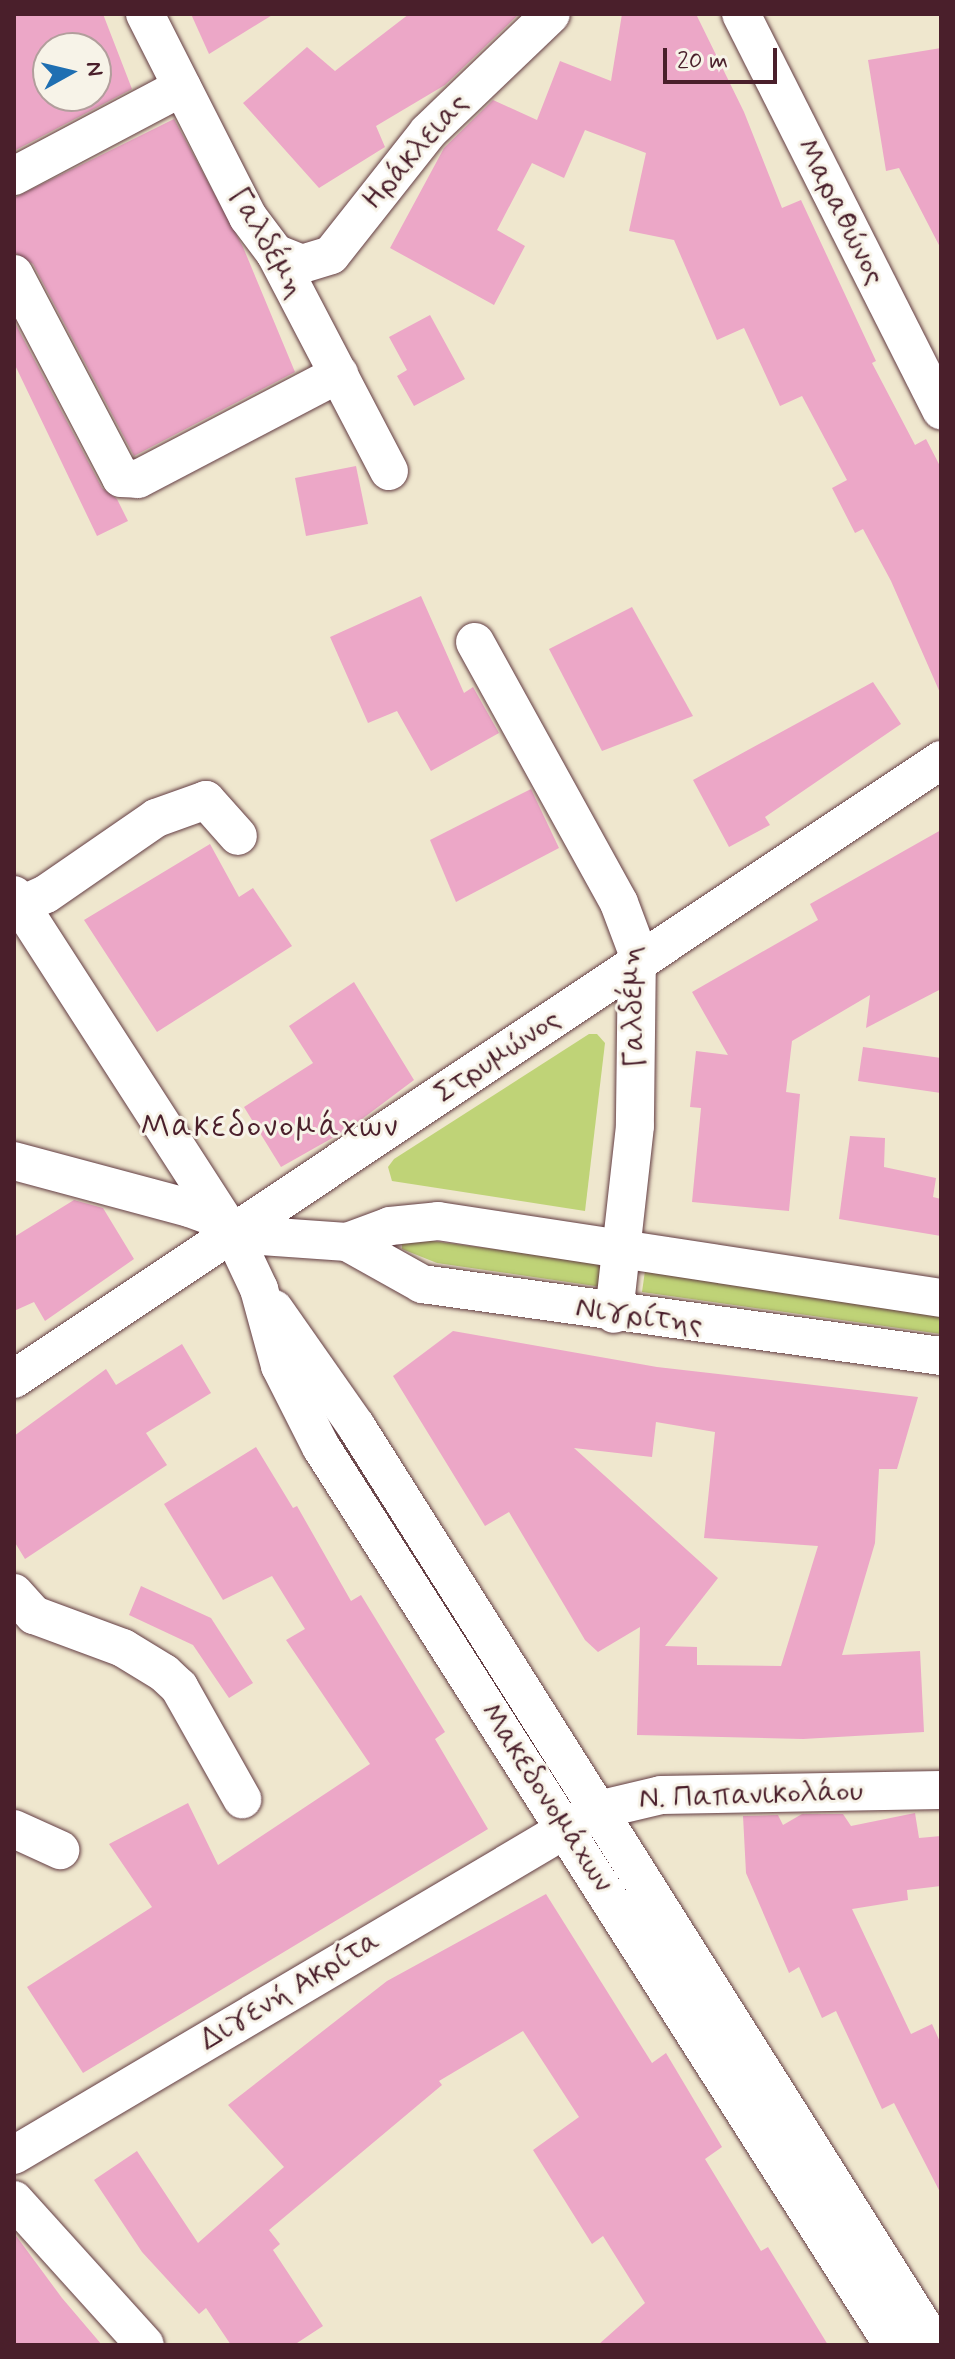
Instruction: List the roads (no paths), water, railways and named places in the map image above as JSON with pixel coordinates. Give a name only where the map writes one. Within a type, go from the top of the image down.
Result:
[{"type":"street","name":"Γαλδέμη","points":[[145,14],[248,217],[275,253],[389,471]]},
{"type":"street","name":"Ηράκλειας","points":[[275,253],[302,264],[331,255],[428,132],[551,14]]},
{"type":"street","name":"Μαραθώνος","points":[[741,14],[941,410]]},
{"type":"street","points":[[14,176],[182,87]]},
{"type":"street","points":[[14,274],[121,478],[138,479],[339,374]]},
{"type":"street","name":"Γαλδέμη","points":[[475,642],[619,903],[639,961],[635,1126],[614,1314]]},
{"type":"street","name":"Στρυμώνος","points":[[14,1379],[229,1228],[941,760]]},
{"type":"street","points":[[238,836],[206,800],[156,818],[46,894],[17,900],[229,1228],[259,1289],[356,1426],[582,1818],[935,2345]]},
{"type":"street","name":"Νιγρίτης","points":[[14,1161],[103,1182],[229,1228],[347,1242],[422,1284],[614,1314],[941,1356]]},
{"type":"street","name":"Νιγρίτης","points":[[347,1242],[390,1226],[438,1221],[941,1298]]},
{"type":"street","points":[[14,1593],[34,1615],[123,1648],[164,1673],[179,1687],[242,1799]]},
{"type":"street","name":"Ν. Παπανικολάου","points":[[582,1818],[661,1795],[941,1790]]},
{"type":"street","name":"Διγενή Ακρίτα","points":[[14,2155],[582,1818]]},
{"type":"street","name":"Μακεδονομάχων","points":[[582,1818],[893,2345]]},
{"type":"street","points":[[14,1829],[60,1850]]},
{"type":"street","points":[[14,2200],[145,2345]]},
{"type":"district","name":"Μακεδονομάχων","points":[[270,1127]]}]
